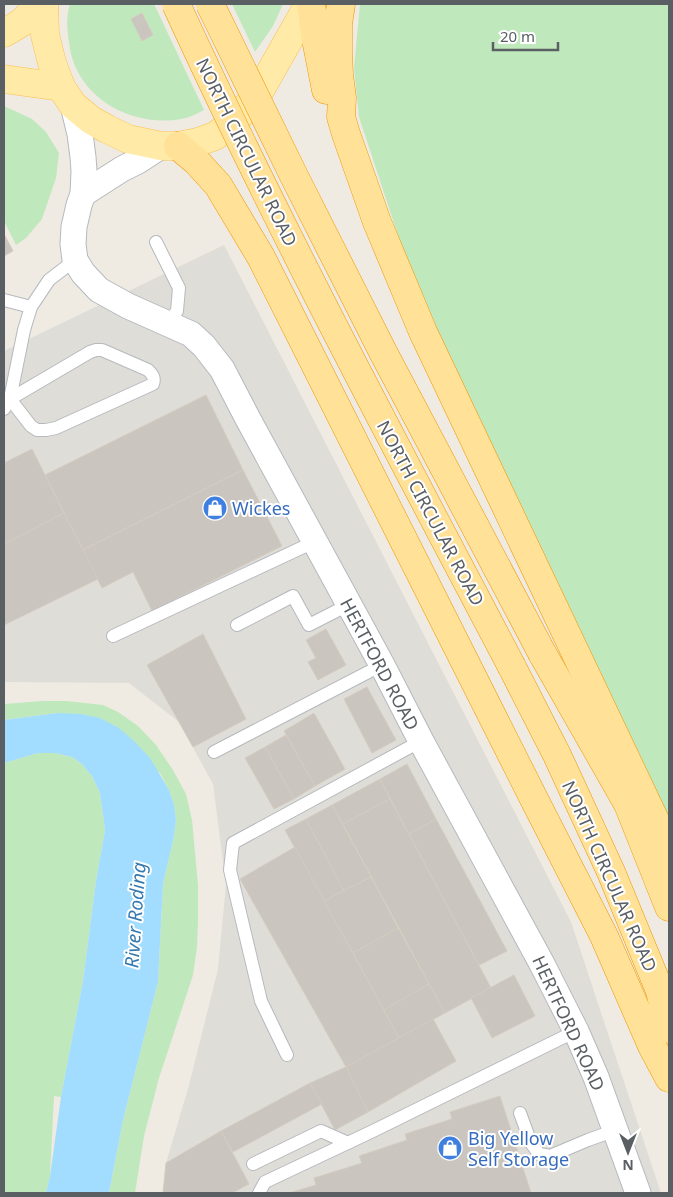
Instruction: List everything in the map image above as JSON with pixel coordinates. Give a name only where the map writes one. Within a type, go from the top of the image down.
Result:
[{"type":"highway","name":"NORTH CIRCULAR ROAD","points":[[176,4],[268,197],[354,367],[557,755],[611,872],[660,991],[669,1029]]},
{"type":"highway","name":"NORTH CIRCULAR ROAD","points":[[210,4],[294,176],[379,343],[542,653],[628,804],[669,907]]},
{"type":"highway","points":[[310,4],[328,101],[341,117]]},
{"type":"highway","points":[[341,4],[338,24],[339,76],[342,98],[341,117],[377,222],[423,332],[663,837],[669,861]]},
{"type":"highway","points":[[170,146],[196,161],[218,185],[261,257],[604,936],[652,1046],[669,1078]]},
{"type":"main road","points":[[4,33],[21,23],[43,4]]},
{"type":"main road","points":[[43,4],[45,35],[52,63],[67,96],[91,120],[107,129],[128,139],[170,146],[198,142],[215,136],[234,124],[259,92],[310,4]]},
{"type":"main road","points":[[4,79],[67,96]]},
{"type":"street","points":[[67,96],[80,134],[83,157],[83,194],[74,227],[73,244],[75,260]]},
{"type":"street","points":[[83,194],[122,169],[170,146]]},
{"type":"street","name":"HERTFORD ROAD","points":[[75,260],[83,273],[99,290],[128,306],[191,334],[204,346],[222,369],[542,964],[576,1031],[596,1077],[638,1193]]},
{"type":"lane","points":[[156,242],[179,288],[177,311],[167,324]]},
{"type":"lane","points":[[7,404],[31,307],[49,280],[75,260]]},
{"type":"lane","points":[[4,300],[31,307]]},
{"type":"lane","points":[[96,350],[102,350],[148,370],[154,379],[153,384],[56,428],[46,430],[37,430],[31,426],[7,404],[96,350]]},
{"type":"lane","points":[[114,636],[314,542]]},
{"type":"lane","points":[[237,625],[293,596],[309,625],[348,605]]},
{"type":"lane","points":[[214,752],[382,665]]},
{"type":"lane","points":[[287,1055],[261,1001],[230,870],[233,843],[422,742]]},
{"type":"lane","points":[[259,1193],[264,1182],[576,1031]]},
{"type":"lane","points":[[520,1113],[531,1143],[539,1154],[550,1156],[616,1130]]},
{"type":"lane","points":[[252,1164],[321,1131],[348,1143]]},
{"type":"shaded area","points":[[224,245],[571,922],[661,1193],[163,1193],[166,1163],[189,1085],[218,969],[226,885],[213,784],[179,722],[129,683],[4,682],[4,351]]},
{"type":"green space","points":[[70,4],[154,4],[204,110],[186,118],[154,120],[122,112],[95,94],[84,82],[71,55],[67,23]]},
{"type":"green space","points":[[232,4],[283,4],[273,26],[255,52]]},
{"type":"green space","points":[[360,4],[669,4],[669,821],[416,290],[359,117],[354,68]]},
{"type":"green space","points":[[4,106],[32,119],[46,132],[59,153],[56,178],[42,219],[26,238],[16,245],[4,221]]},
{"type":"green space","points":[[66,701],[103,705],[118,712],[138,726],[156,745],[173,770],[186,794],[192,820],[198,885],[197,947],[193,975],[159,1078],[144,1136],[135,1193],[109,1193],[123,1120],[158,982],[163,884],[174,836],[176,819],[174,805],[160,773],[58,713],[4,720],[4,704]]},
{"type":"green space","points":[[38,753],[55,753],[72,757],[82,764],[92,776],[100,793],[105,830],[96,881],[83,981],[61,1097],[54,1096],[50,1176],[46,1193],[4,1193],[4,763]]},
{"type":"water","name":"River Roding","points":[[58,713],[81,714],[100,718],[119,728],[135,742],[150,758],[169,790],[176,819],[163,884],[158,982],[123,1120],[109,1193],[46,1193],[61,1097],[83,981],[96,881],[105,830],[100,793],[92,776],[82,764],[72,757],[55,753],[38,753],[4,763],[4,720]]},
{"type":"building","points":[[142,13],[153,35],[142,41],[131,19]]},
{"type":"building","points":[[4,234],[13,251],[4,256]]},
{"type":"building","points":[[206,395],[243,470],[83,550],[45,475]]},
{"type":"building","points":[[32,449],[64,513],[4,544],[4,463]]},
{"type":"building","name":"Wickes","points":[[243,470],[282,546],[152,611],[133,572],[102,588],[83,550]]},
{"type":"building","points":[[64,513],[98,579],[4,625],[4,544]]},
{"type":"building","points":[[326,629],[346,665],[318,680],[308,662],[316,658],[306,640]]},
{"type":"building","points":[[203,634],[246,719],[193,747],[147,665]]},
{"type":"building","points":[[367,687],[396,740],[372,753],[344,699]]},
{"type":"building","points":[[314,713],[345,769],[315,786],[284,731]]},
{"type":"building","points":[[286,735],[315,786],[294,799],[265,747]]},
{"type":"building","points":[[265,747],[294,799],[274,809],[245,758]]},
{"type":"building","points":[[407,764],[436,819],[409,834],[380,779]]},
{"type":"building","points":[[380,779],[390,799],[343,824],[332,805]]},
{"type":"building","points":[[390,799],[491,988],[445,1013],[343,824]]},
{"type":"building","points":[[332,805],[371,877],[344,891],[306,819]]},
{"type":"building","points":[[306,819],[344,891],[324,901],[285,830]]},
{"type":"building","points":[[436,819],[507,951],[479,965],[409,834]]},
{"type":"building","points":[[295,847],[399,1038],[346,1067],[240,879]]},
{"type":"building","points":[[371,877],[398,928],[353,953],[324,901]]},
{"type":"building","points":[[398,928],[429,984],[384,1010],[353,953]]},
{"type":"building","points":[[514,975],[535,1016],[492,1038],[471,998]]},
{"type":"building","points":[[429,984],[445,1013],[399,1038],[384,1010]]},
{"type":"building","points":[[433,1019],[456,1061],[368,1112],[346,1067]]},
{"type":"building","points":[[346,1067],[368,1112],[335,1130],[310,1083]]},
{"type":"building","points":[[310,1083],[322,1104],[233,1152],[221,1131]]},
{"type":"building","name":"Big Yellow Self Storage","points":[[500,1096],[531,1193],[289,1193],[316,1185],[314,1178],[362,1163],[359,1156],[407,1140],[405,1134],[452,1119],[450,1112]]},
{"type":"building","points":[[221,1131],[249,1184],[232,1193],[163,1193],[166,1163]]},
{"type":"place","name":"Wickes","points":[[215,508]]},
{"type":"place","name":"Big Yellow Self Storage","points":[[450,1148]]}]
